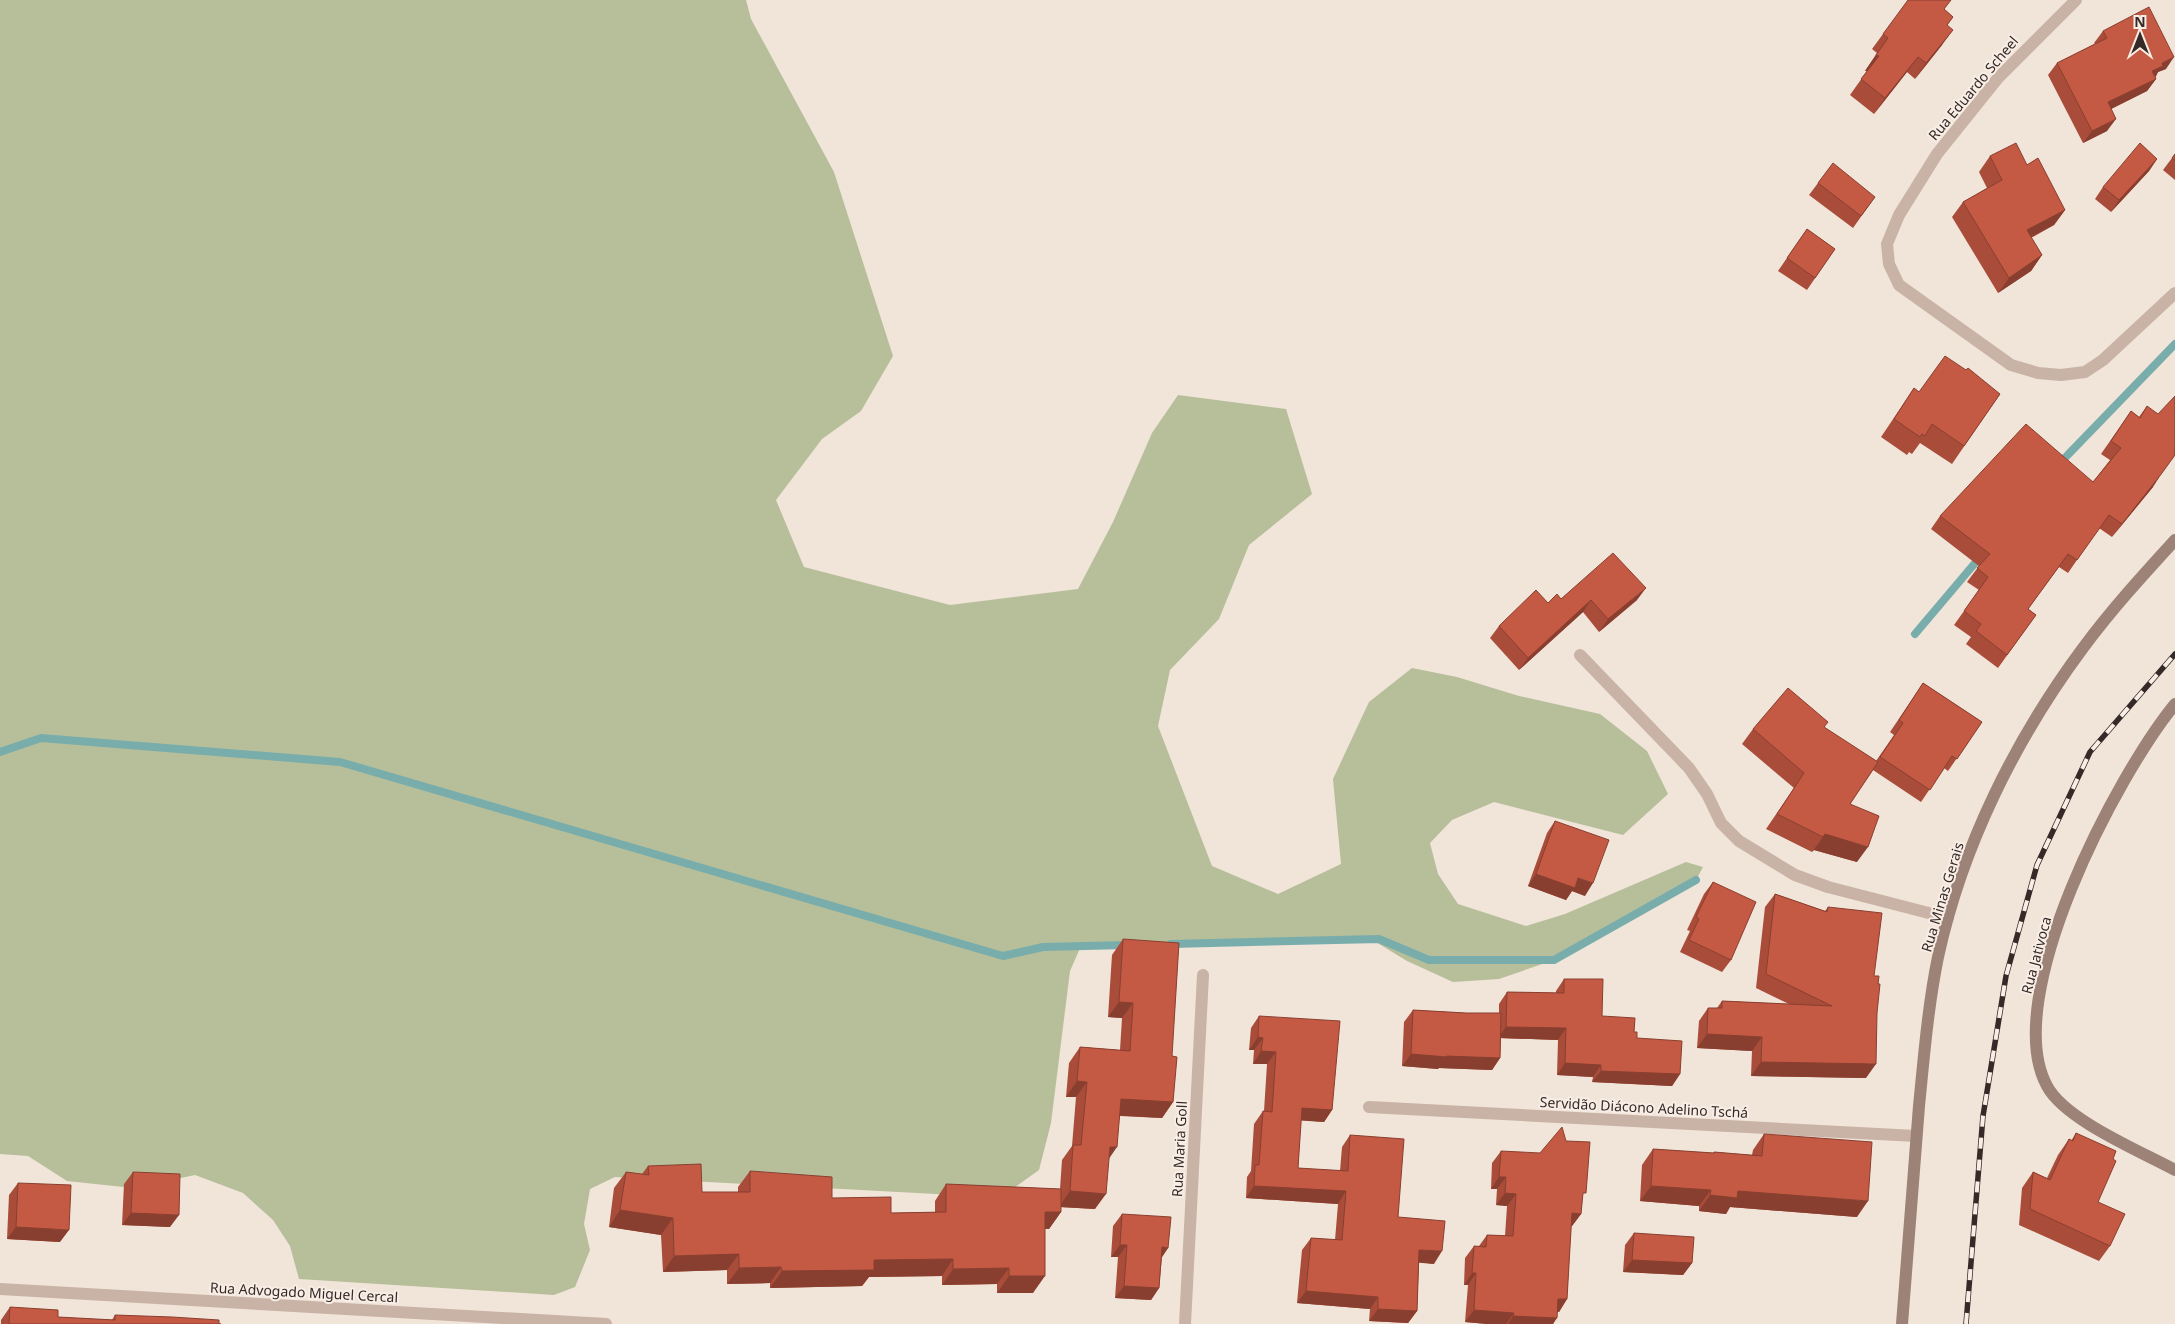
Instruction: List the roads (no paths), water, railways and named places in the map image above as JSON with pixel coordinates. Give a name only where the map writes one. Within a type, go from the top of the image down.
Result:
[{"type":"main road","name":"Rua Minas Gerais","points":[[1902,1324],[1925,1038],[1938,956],[1948,918],[1979,828],[2046,700],[2113,609],[2175,540]]},
{"type":"main road","name":"Rua Jativoca","points":[[2175,704],[2114,798],[2067,901],[2050,948],[2038,997],[2036,1037],[2039,1068],[2048,1088],[2062,1105],[2088,1123],[2175,1170]]},
{"type":"street","name":"Rua Eduardo Scheel","points":[[2076,0],[1998,78],[1937,154],[1899,215],[1887,244],[1889,264],[1900,284],[1907,290],[2011,365],[2038,373],[2061,375],[2085,372],[2103,360],[2175,293]]},
{"type":"street","points":[[1580,655],[1689,768],[1708,794],[1721,823],[1738,841],[1795,876],[1828,887],[1948,918]]},
{"type":"street","name":"Rua Maria Goll","points":[[1185,1324],[1203,975]]},
{"type":"street","name":"Servidão Diácono Adelino Tschá","points":[[1369,1107],[1916,1136]]},
{"type":"street","name":"Rua Advogado Miguel Cercal","points":[[0,1289],[606,1324]]},
{"type":"waterway","points":[[2058,465],[2175,344]]},
{"type":"waterway","points":[[1915,634],[1981,556]]},
{"type":"waterway","points":[[0,752],[41,738],[340,762],[1003,956],[1043,947],[1127,945]]},
{"type":"waterway","points":[[1171,944],[1379,939],[1429,960],[1554,960],[1696,880]]},
{"type":"railway","points":[[1966,1324],[1983,1116],[2006,976],[2037,865],[2090,752],[2175,654]]}]
